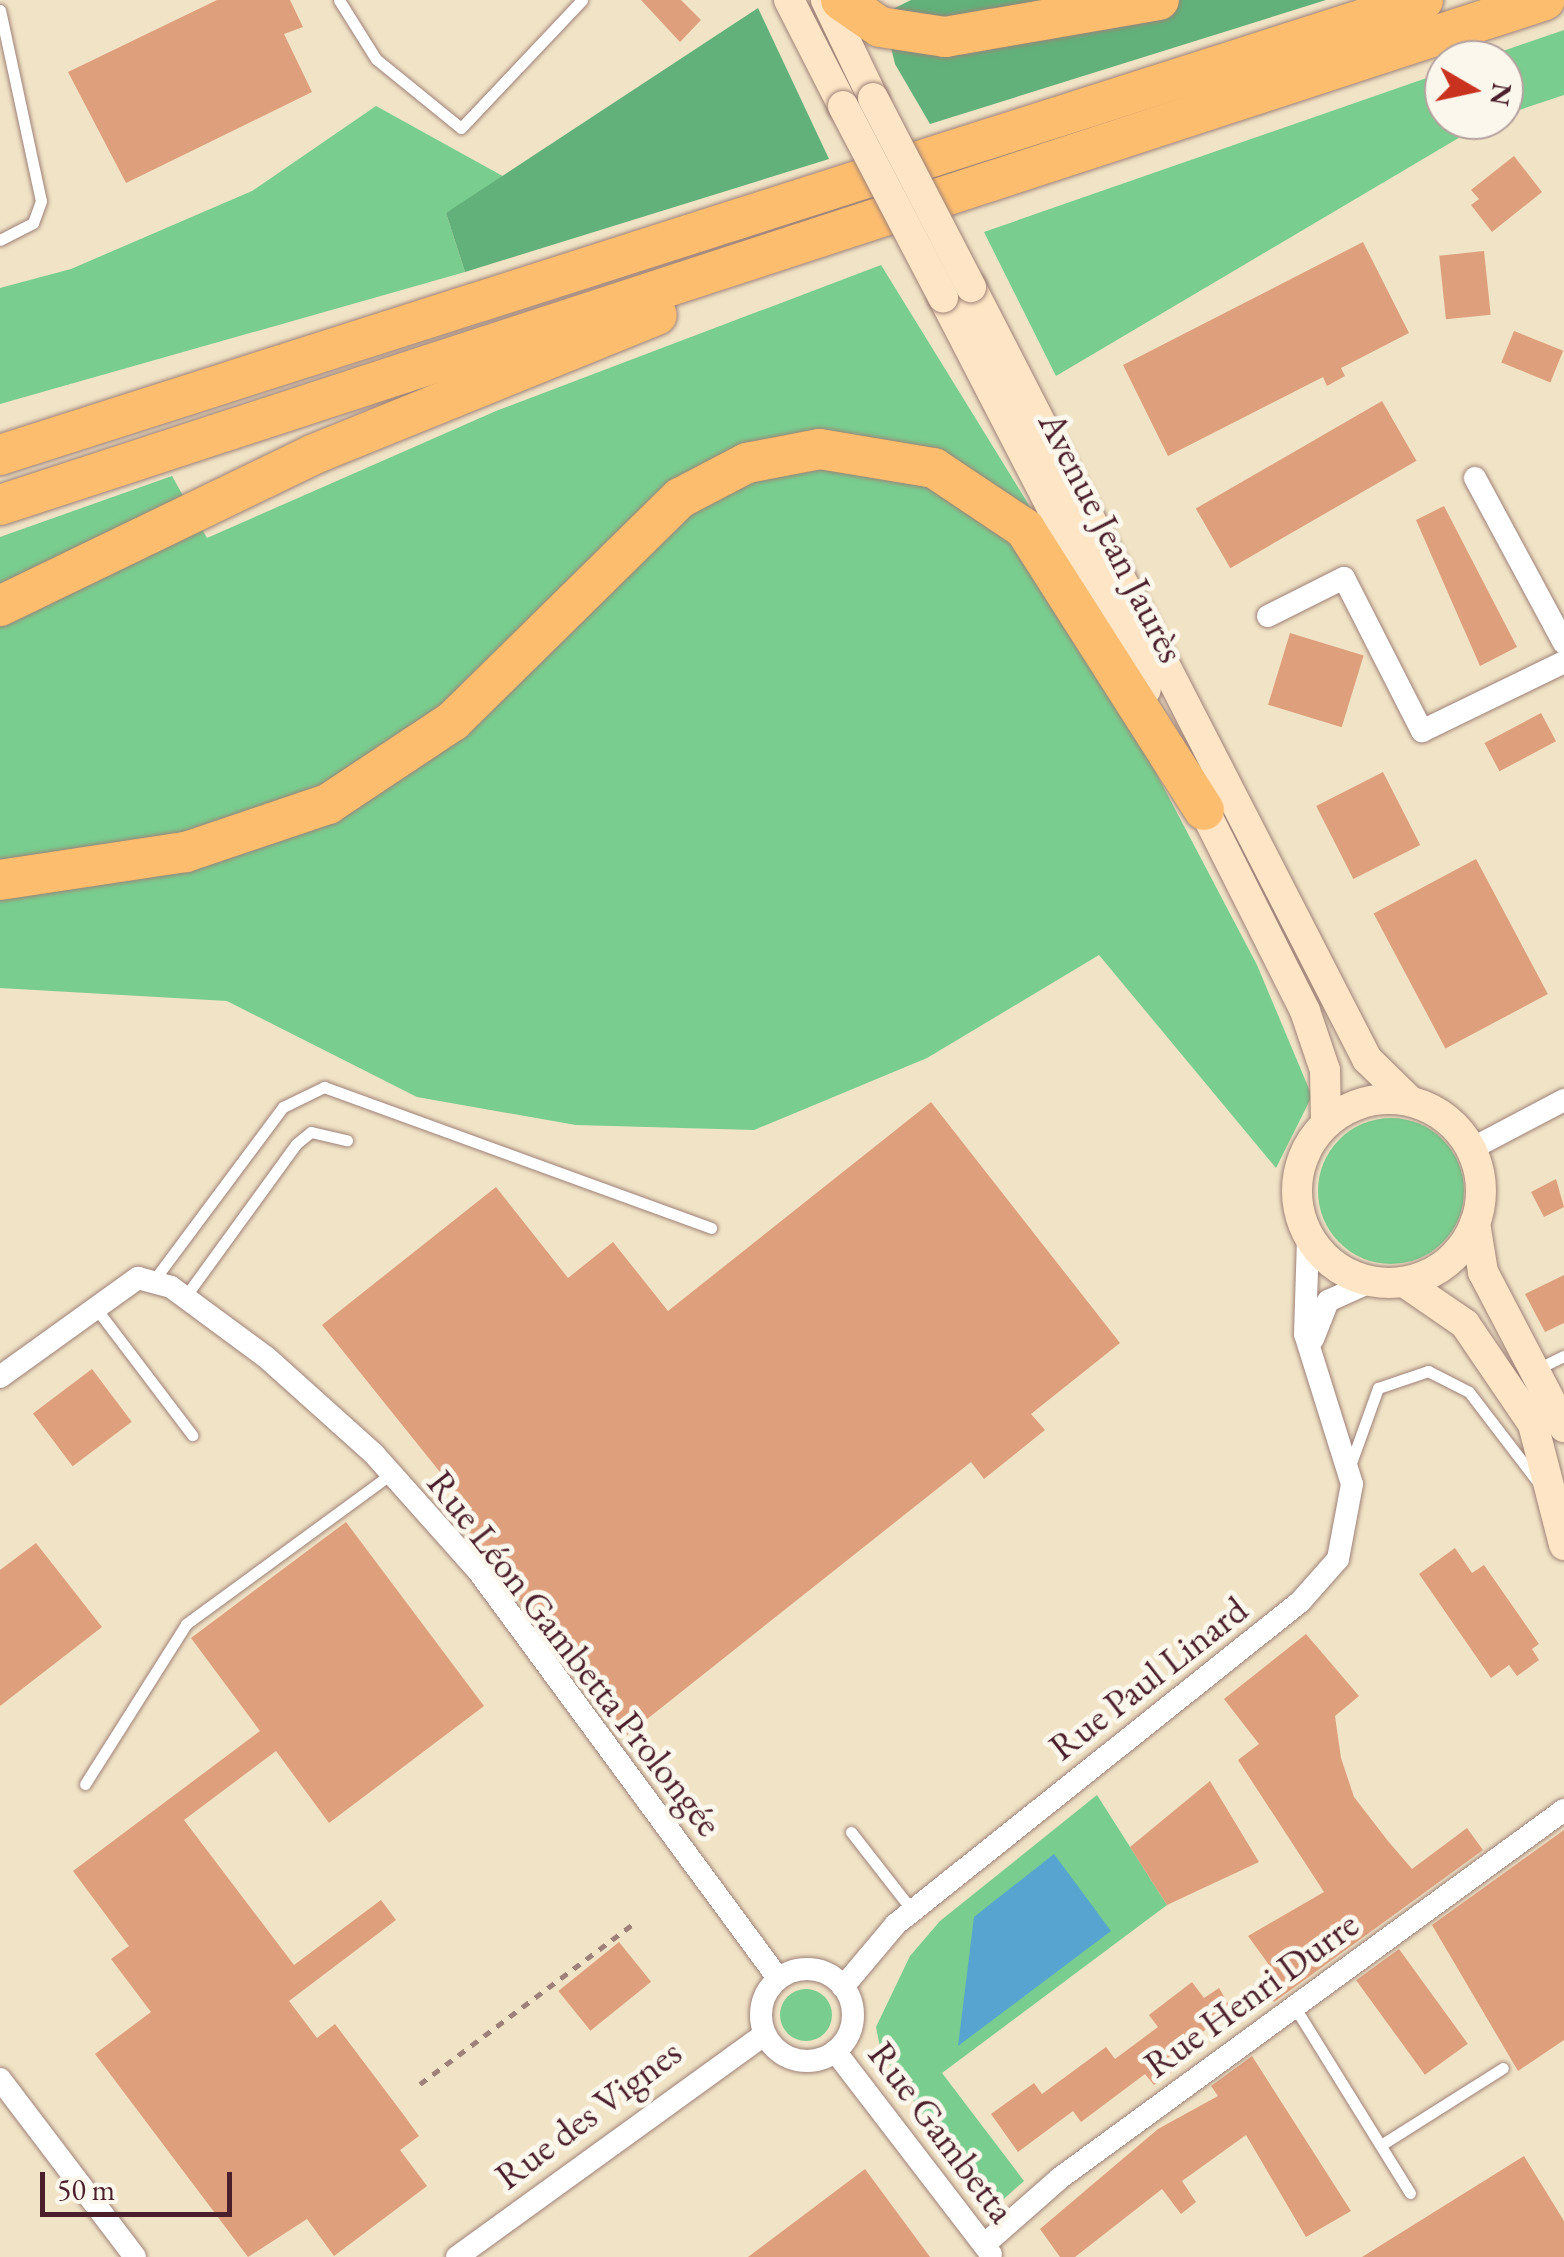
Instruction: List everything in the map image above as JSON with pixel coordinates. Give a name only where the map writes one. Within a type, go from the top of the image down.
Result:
[{"type":"highway","points":[[841,0],[880,27],[945,37],[1159,0]]},
{"type":"highway","points":[[0,455],[1423,0]]},
{"type":"highway","points":[[0,505],[1546,0]]},
{"type":"highway","points":[[0,606],[312,455],[851,245],[903,210]]},
{"type":"highway","points":[[0,880],[186,852],[328,804],[453,720],[680,498],[747,463],[820,449],[934,468],[1025,529],[1204,810]]},
{"type":"main road","name":"Avenue Jean Jaurès","points":[[788,0],[843,106],[957,292],[1367,1058],[1410,1101]]},
{"type":"main road","name":"Avenue Jean Jaurès","points":[[826,0],[957,292],[1204,810],[1305,1011],[1325,1070],[1326,1123]]},
{"type":"main road","points":[[1476,1222],[1444,1266],[1404,1282],[1370,1282],[1334,1266],[1308,1236],[1298,1176],[1326,1123],[1366,1102],[1410,1101],[1441,1115],[1471,1149],[1480,1180],[1476,1222],[1479,1262],[1564,1427]]},
{"type":"main road","points":[[1404,1282],[1471,1331],[1547,1453],[1560,1491],[1564,1544]]},
{"type":"street","points":[[1475,478],[1564,642]]},
{"type":"street","points":[[1268,616],[1344,578],[1422,731],[1564,662]]},
{"type":"street","points":[[1471,1149],[1564,1100]]},
{"type":"street","name":"Rue Paul Linard","points":[[844,1987],[912,1910],[1311,1593],[1348,1534],[1350,1472],[1304,1323],[1308,1236]]},
{"type":"street","points":[[0,1376],[123,1282],[154,1280]]},
{"type":"street","name":"Rue Léon Gambetta Prolongée","points":[[154,1280],[186,1297],[286,1374],[392,1473],[478,1572],[778,1978]]},
{"type":"street","name":"Rue Paul Linard","points":[[1314,1358],[1324,1306],[1370,1282]]},
{"type":"street","name":"Rue Henri Durre","points":[[990,2253],[1294,2006],[1564,1810]]},
{"type":"street","points":[[812,1969],[844,1987],[852,2020],[835,2051],[799,2060],[765,2034],[762,2004],[778,1978],[812,1969]]},
{"type":"street","name":"Rue des Vignes","points":[[458,2257],[765,2034]]},
{"type":"street","name":"Rue Gambetta","points":[[835,2051],[990,2253]]},
{"type":"street","points":[[0,2078],[135,2257]]},
{"type":"lane","points":[[340,0],[364,46],[405,85],[460,128],[582,0]]},
{"type":"lane","points":[[0,10],[41,201],[33,222],[0,240]]},
{"type":"lane","points":[[154,1280],[283,1107],[324,1087],[711,1228]]},
{"type":"lane","points":[[186,1297],[296,1144],[311,1132],[347,1140]]},
{"type":"lane","points":[[93,1306],[192,1435]]},
{"type":"lane","points":[[1536,1370],[1564,1356]]},
{"type":"lane","points":[[1350,1472],[1371,1397],[1393,1377],[1428,1371],[1469,1392],[1520,1466],[1560,1491]]},
{"type":"lane","points":[[85,1784],[186,1624],[392,1473]]},
{"type":"lane","points":[[851,1832],[912,1910]]},
{"type":"lane","points":[[1294,2006],[1410,2193]]},
{"type":"lane","points":[[1381,2145],[1503,2068]]},
{"type":"path","points":[[420,2084],[637,1921]]},
{"type":"green space","points":[[911,0],[1326,0],[930,124],[895,64],[883,14]]},
{"type":"green space","points":[[758,8],[829,159],[465,272],[446,213]]},
{"type":"green space","points":[[1564,30],[1564,95],[1524,108],[1524,44]]},
{"type":"green space","points":[[1424,79],[1424,140],[1455,140],[1056,376],[984,232]]},
{"type":"green space","points":[[376,106],[508,179],[446,213],[465,272],[0,404],[0,288],[71,269],[252,191]]},
{"type":"green space","points":[[881,265],[1037,518],[1093,653],[1257,965],[1312,1096],[1276,1168],[1099,955],[927,1058],[754,1130],[576,1125],[417,1097],[227,1001],[0,988],[0,537],[172,476],[207,538],[496,411]]},
{"type":"green space","points":[[1391,1118],[1419,1124],[1443,1139],[1458,1163],[1464,1191],[1458,1219],[1443,1243],[1419,1258],[1391,1264],[1363,1258],[1339,1243],[1324,1219],[1318,1191],[1324,1163],[1339,1139],[1363,1124]]},
{"type":"green space","points":[[1097,1795],[1167,1905],[942,2073],[1024,2181],[988,2213],[881,2052],[876,2027],[910,1956],[940,1921]]},
{"type":"green space","points":[[806,1989],[824,1997],[832,2015],[824,2033],[806,2041],[788,2033],[780,2015],[788,1997]]},
{"type":"water","points":[[1054,1854],[1111,1931],[958,2046],[974,1917]]},
{"type":"building","points":[[217,0],[290,0],[303,27],[284,34],[312,92],[126,183],[68,72]]},
{"type":"building","points":[[641,0],[681,0],[701,20],[680,42]]},
{"type":"building","points":[[1514,156],[1542,192],[1492,232],[1471,205],[1479,199],[1471,190]]},
{"type":"building","points":[[1363,242],[1409,333],[1341,368],[1345,376],[1327,386],[1323,377],[1168,456],[1123,365]]},
{"type":"building","points":[[1484,251],[1491,315],[1446,319],[1439,256]]},
{"type":"building","points":[[1514,331],[1563,351],[1550,382],[1501,363]]},
{"type":"building","points":[[1382,401],[1416,461],[1230,568],[1196,508]]},
{"type":"building","points":[[1444,506],[1517,647],[1480,666],[1416,520]]},
{"type":"building","points":[[1290,633],[1364,656],[1342,727],[1268,705]]},
{"type":"building","points":[[1541,713],[1556,741],[1500,771],[1484,743]]},
{"type":"building","points":[[1383,772],[1420,845],[1353,879],[1316,806]]},
{"type":"building","points":[[1476,859],[1548,994],[1445,1049],[1374,913]]},
{"type":"building","points":[[931,1102],[1120,1343],[1031,1414],[1045,1430],[984,1479],[971,1462],[627,1735],[454,1519],[468,1507],[322,1325],[496,1187],[568,1278],[613,1242],[668,1311]]},
{"type":"building","points":[[1556,1179],[1564,1207],[1544,1217],[1531,1192]]},
{"type":"building","points":[[1564,1275],[1564,1323],[1545,1332],[1525,1294]]},
{"type":"building","points":[[92,1369],[132,1422],[73,1466],[33,1414]]},
{"type":"building","points":[[346,1522],[484,1706],[329,1823],[276,1751],[184,1820],[294,1965],[381,1900],[396,1920],[289,2001],[317,2038],[335,2024],[403,2114],[419,2136],[400,2150],[427,2186],[334,2256],[307,2219],[248,2257],[95,2054],[151,2012],[111,1959],[129,1946],[73,1871],[260,1731],[191,1638]]},
{"type":"building","points":[[36,1543],[102,1627],[0,1706],[0,1570]]},
{"type":"building","points":[[1455,1548],[1472,1573],[1484,1565],[1539,1644],[1532,1649],[1539,1660],[1517,1676],[1509,1665],[1491,1678],[1419,1574]]},
{"type":"building","points":[[1306,1634],[1359,1696],[1335,1716],[1341,1758],[1354,1797],[1388,1841],[1412,1869],[1467,1828],[1483,1850],[1274,2002],[1262,1982],[1275,1973],[1248,1936],[1324,1892],[1238,1760],[1259,1744],[1224,1699]]},
{"type":"building","points":[[1210,1781],[1259,1862],[1167,1905],[1130,1847]]},
{"type":"building","points":[[1564,1830],[1564,2040],[1518,2071],[1432,1925]]},
{"type":"building","points":[[619,1942],[651,1982],[590,2031],[558,1991]]},
{"type":"building","points":[[1399,1949],[1468,2044],[1425,2075],[1356,1980]]},
{"type":"building","points":[[1192,1982],[1204,1998],[1219,1988],[1232,2010],[1165,2060],[1173,2071],[1154,2085],[1145,2074],[1081,2122],[1073,2111],[1018,2152],[991,2114],[1034,2083],[1042,2094],[1106,2047],[1115,2059],[1158,2027],[1149,2015]]},
{"type":"building","points":[[1252,2056],[1351,2211],[1306,2237],[1246,2135],[1182,2181],[1196,2202],[1181,2214],[1162,2189],[1075,2257],[1060,2257],[1040,2229],[1158,2129],[1218,2096],[1211,2086]]},
{"type":"building","points":[[1524,2156],[1564,2221],[1564,2257],[1362,2257]]},
{"type":"building","points":[[865,2169],[930,2257],[748,2257]]}]
